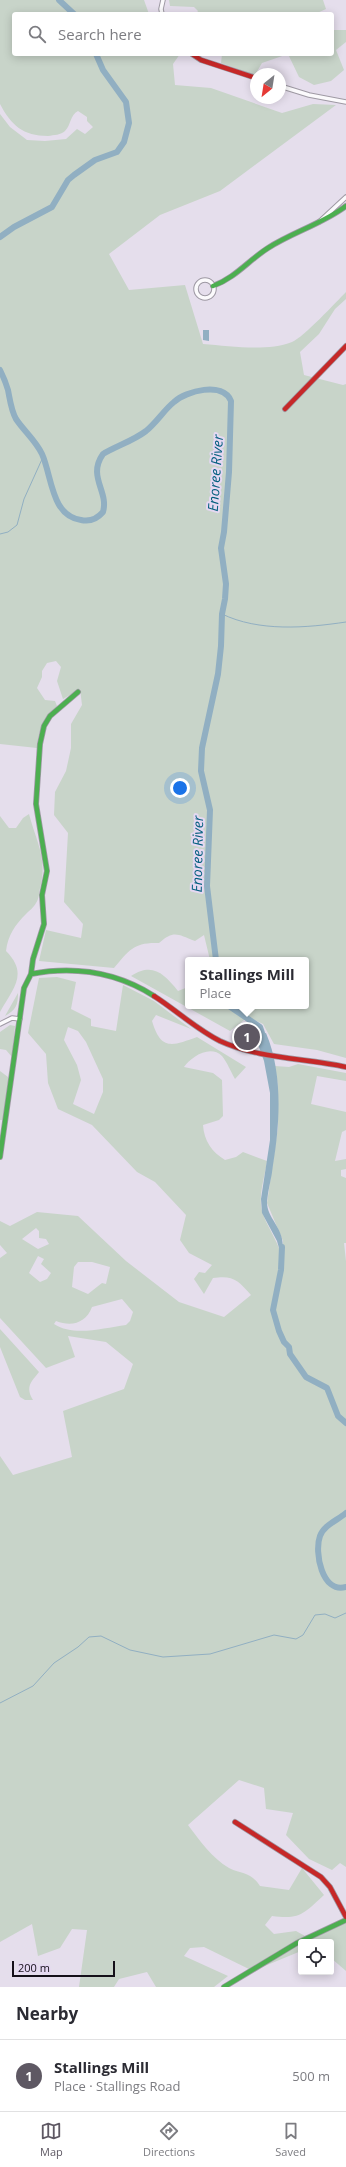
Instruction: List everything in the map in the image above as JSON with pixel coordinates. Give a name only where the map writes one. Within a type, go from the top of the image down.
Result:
[{"type":"street","points":[[162,12],[163,0]]},
{"type":"street","points":[[195,56],[201,60],[250,76]]},
{"type":"street","points":[[286,87],[346,102]]},
{"type":"street","points":[[319,222],[346,197]]},
{"type":"street","points":[[213,286],[227,280],[272,245],[333,216],[346,206]]},
{"type":"street","points":[[202,281],[209,281],[213,286],[213,293],[209,297],[201,297],[197,292],[197,285],[202,281]]},
{"type":"street","points":[[286,409],[346,346]]},
{"type":"street","points":[[0,1157],[25,984],[31,974],[33,959],[44,924],[42,895],[47,870],[36,804],[40,744],[44,726],[50,716],[78,692]]},
{"type":"street","points":[[31,974],[75,971],[105,975],[122,980],[155,996],[209,1035],[230,1045],[254,1052],[346,1067]]},
{"type":"street","points":[[0,1024],[12,1018],[20,1019]]},
{"type":"street","points":[[235,1822],[322,1878],[330,1887],[346,1917]]},
{"type":"street","points":[[224,1987],[297,1943],[346,1920]]},
{"type":"shaded area","points":[[0,0],[144,0],[148,12],[12,12],[12,56],[179,56],[173,64],[175,85],[211,88],[250,102],[250,104],[256,104],[282,113],[313,104],[336,105],[220,191],[160,215],[109,254],[129,290],[185,285],[203,344],[260,348],[292,342],[312,327],[346,292],[346,299],[335,309],[319,334],[300,352],[304,375],[343,385],[346,384],[346,1058],[317,1050],[274,1044],[263,1024],[248,1017],[230,1031],[190,1009],[309,1009],[309,957],[209,957],[204,935],[195,941],[176,934],[168,936],[159,943],[144,944],[133,948],[114,968],[39,961],[46,930],[81,938],[83,924],[64,902],[68,833],[54,815],[55,792],[66,771],[71,748],[71,724],[82,705],[80,689],[63,699],[57,681],[61,667],[56,661],[47,663],[42,671],[42,677],[37,688],[45,700],[55,701],[57,706],[42,725],[37,748],[0,744],[0,114],[10,127],[27,140],[45,141],[66,139],[77,129],[85,134],[93,127],[87,121],[87,117],[78,111],[73,115],[65,131],[59,134],[48,136],[32,134],[19,128],[4,111],[0,104]]},
{"type":"shaded area","points":[[169,0],[323,0],[326,9],[319,12],[197,12],[194,7],[170,6]]},
{"type":"shaded area","points":[[334,30],[346,30],[346,42],[336,50],[344,70],[331,81],[314,85],[299,77],[289,56],[334,56]]},
{"type":"shaded area","points":[[222,56],[282,56],[262,63],[259,68],[250,68],[250,73],[221,63]]},
{"type":"shaded area","points":[[29,814],[42,859],[42,878],[37,901],[15,926],[8,940],[6,951],[13,959],[17,967],[18,974],[14,988],[0,1012],[0,816],[9,828],[16,828],[23,818]]},
{"type":"shaded area","points":[[146,970],[152,970],[163,975],[178,991],[185,988],[185,1006],[131,976]]},
{"type":"shaded area","points":[[57,977],[76,982],[71,1009],[91,1019],[91,1026],[116,1031],[123,985],[154,1001],[191,1029],[156,1015],[152,1021],[155,1031],[164,1042],[168,1044],[181,1043],[197,1037],[246,1067],[235,1079],[222,1056],[212,1051],[201,1053],[191,1059],[184,1067],[213,1073],[222,1080],[223,1116],[219,1120],[203,1125],[207,1141],[213,1150],[225,1160],[236,1157],[243,1152],[267,1161],[261,1194],[261,1208],[281,1254],[283,1241],[267,1203],[278,1127],[278,1087],[275,1066],[289,1067],[298,1064],[346,1073],[346,1081],[317,1076],[311,1104],[346,1112],[346,1130],[342,1132],[335,1161],[346,1159],[346,1169],[341,1170],[341,1176],[346,1178],[346,1243],[344,1243],[346,1261],[346,1867],[340,1863],[332,1870],[309,1859],[286,1835],[293,1813],[266,1809],[264,1788],[239,1780],[188,1825],[217,1859],[229,1868],[253,1878],[260,1886],[289,1890],[302,1868],[324,1895],[301,1914],[290,1917],[272,1916],[265,1925],[274,1934],[296,1931],[305,1936],[304,1939],[298,1939],[298,1952],[253,1971],[204,1947],[190,1948],[184,1956],[228,1976],[214,1987],[156,1987],[147,1972],[119,1979],[114,1987],[79,1987],[87,1930],[72,1929],[60,1948],[38,1956],[32,1924],[0,1942],[0,1456],[13,1475],[72,1457],[63,1411],[124,1389],[133,1364],[106,1342],[68,1336],[75,1357],[46,1368],[0,1318],[0,1258],[7,1253],[0,1245],[0,1221],[10,1226],[37,1212],[78,1216],[126,1261],[179,1302],[224,1317],[251,1295],[239,1282],[226,1277],[213,1278],[204,1294],[194,1279],[199,1272],[205,1273],[212,1265],[189,1253],[180,1240],[186,1215],[155,1182],[137,1172],[92,1125],[58,1109],[48,1083],[46,1054],[28,1033],[39,978]],"holes":[[[68,1027],[78,1031],[86,1042],[103,1079],[103,1092],[94,1114],[73,1104],[81,1080],[77,1065],[64,1040]],[[36,1228],[39,1231],[39,1238],[46,1239],[49,1244],[38,1249],[22,1239]],[[38,1256],[44,1259],[41,1264],[51,1273],[47,1279],[40,1282],[29,1273]],[[78,1262],[92,1262],[110,1267],[106,1284],[102,1283],[88,1294],[72,1287],[74,1267]],[[122,1299],[133,1312],[130,1321],[126,1325],[80,1331],[62,1328],[54,1324],[56,1321],[68,1324],[78,1322],[86,1317],[92,1307]]]},
{"type":"shaded area","points":[[18,993],[16,1007],[12,1012],[5,1016]]},
{"type":"shaded area","points":[[10,1025],[15,1026],[12,1057],[6,1050],[0,1049],[0,1032]]},
{"type":"shaded area","points":[[0,1071],[8,1077],[9,1085],[3,1120],[0,1120]]},
{"type":"shaded area","points":[[0,1329],[39,1372],[31,1382],[29,1388],[29,1392],[33,1400],[25,1400],[20,1397],[0,1347]]},
{"type":"shaded area","points":[[346,1923],[346,1971],[334,1961],[334,1939],[308,1939],[305,1936]]},
{"type":"water","points":[[203,330],[209,330],[209,341],[203,340]]},
{"type":"water","points":[[266,1033],[271,1048],[278,1081],[277,1132],[267,1201],[270,1214],[280,1232],[282,1239],[283,1246],[281,1255],[277,1241],[262,1213],[261,1199],[270,1140],[270,1093],[264,1061],[255,1036]]},
{"type":"waterway","name":"Enoree River","points":[[59,0],[72,12]]},
{"type":"waterway","name":"Enoree River","points":[[0,237],[14,227],[52,207],[68,180],[95,160],[117,152],[124,142],[129,123],[126,102],[103,70],[97,56]]},
{"type":"waterway","name":"Enoree River","points":[[0,370],[7,387],[14,416],[37,445],[42,454],[58,503],[71,517],[84,521],[93,519],[103,512],[104,504],[97,470],[103,454],[136,438],[146,431],[170,405],[187,394],[204,390],[220,391],[227,395],[231,401],[229,472],[224,532],[221,548],[226,584],[225,599],[222,614],[218,674],[202,748],[201,771],[210,810],[207,886],[216,957]]},
{"type":"waterway","points":[[0,534],[8,532],[17,525],[24,499],[43,457]]},
{"type":"waterway","points":[[222,614],[236,620],[267,626],[299,627],[346,622]]},
{"type":"waterway","name":"Enoree River","points":[[233,1009],[260,1027],[265,1042]]},
{"type":"waterway","name":"Enoree River","points":[[282,1247],[281,1270],[273,1310],[279,1331],[284,1342],[289,1347],[290,1354],[306,1377],[327,1388],[338,1416],[346,1423]]},
{"type":"waterway","name":"Enoree River","points":[[346,1513],[322,1532],[318,1543],[319,1561],[326,1578],[331,1584],[338,1587],[346,1587]]},
{"type":"waterway","points":[[0,1703],[33,1686],[54,1663],[78,1647],[89,1637],[101,1636],[130,1650],[163,1657],[210,1654],[274,1635],[296,1639],[303,1635],[315,1615],[325,1614],[335,1618],[346,1613]]},
{"type":"traffic: fast","points":[[213,286],[235,274],[268,248],[327,218],[346,206]]},
{"type":"traffic: fast","points":[[31,974],[33,959],[44,924],[42,895],[47,871],[36,804],[40,744],[44,726],[50,716],[78,692]]},
{"type":"traffic: fast","points":[[0,1157],[24,988],[31,974],[63,971],[94,973],[125,981],[154,996]]},
{"type":"traffic: fast","points":[[224,1987],[297,1943],[346,1920]]},
{"type":"traffic: jam","points":[[195,56],[201,60],[250,76]]},
{"type":"traffic: jam","points":[[285,409],[346,346]]},
{"type":"traffic: jam","points":[[154,996],[203,1031],[220,1041],[235,1047],[266,1055],[346,1067]]},
{"type":"traffic: jam","points":[[235,1822],[321,1877],[330,1887],[346,1917]]},
{"type":"place","name":"Stallings Mill","points":[[247,1037]]}]
